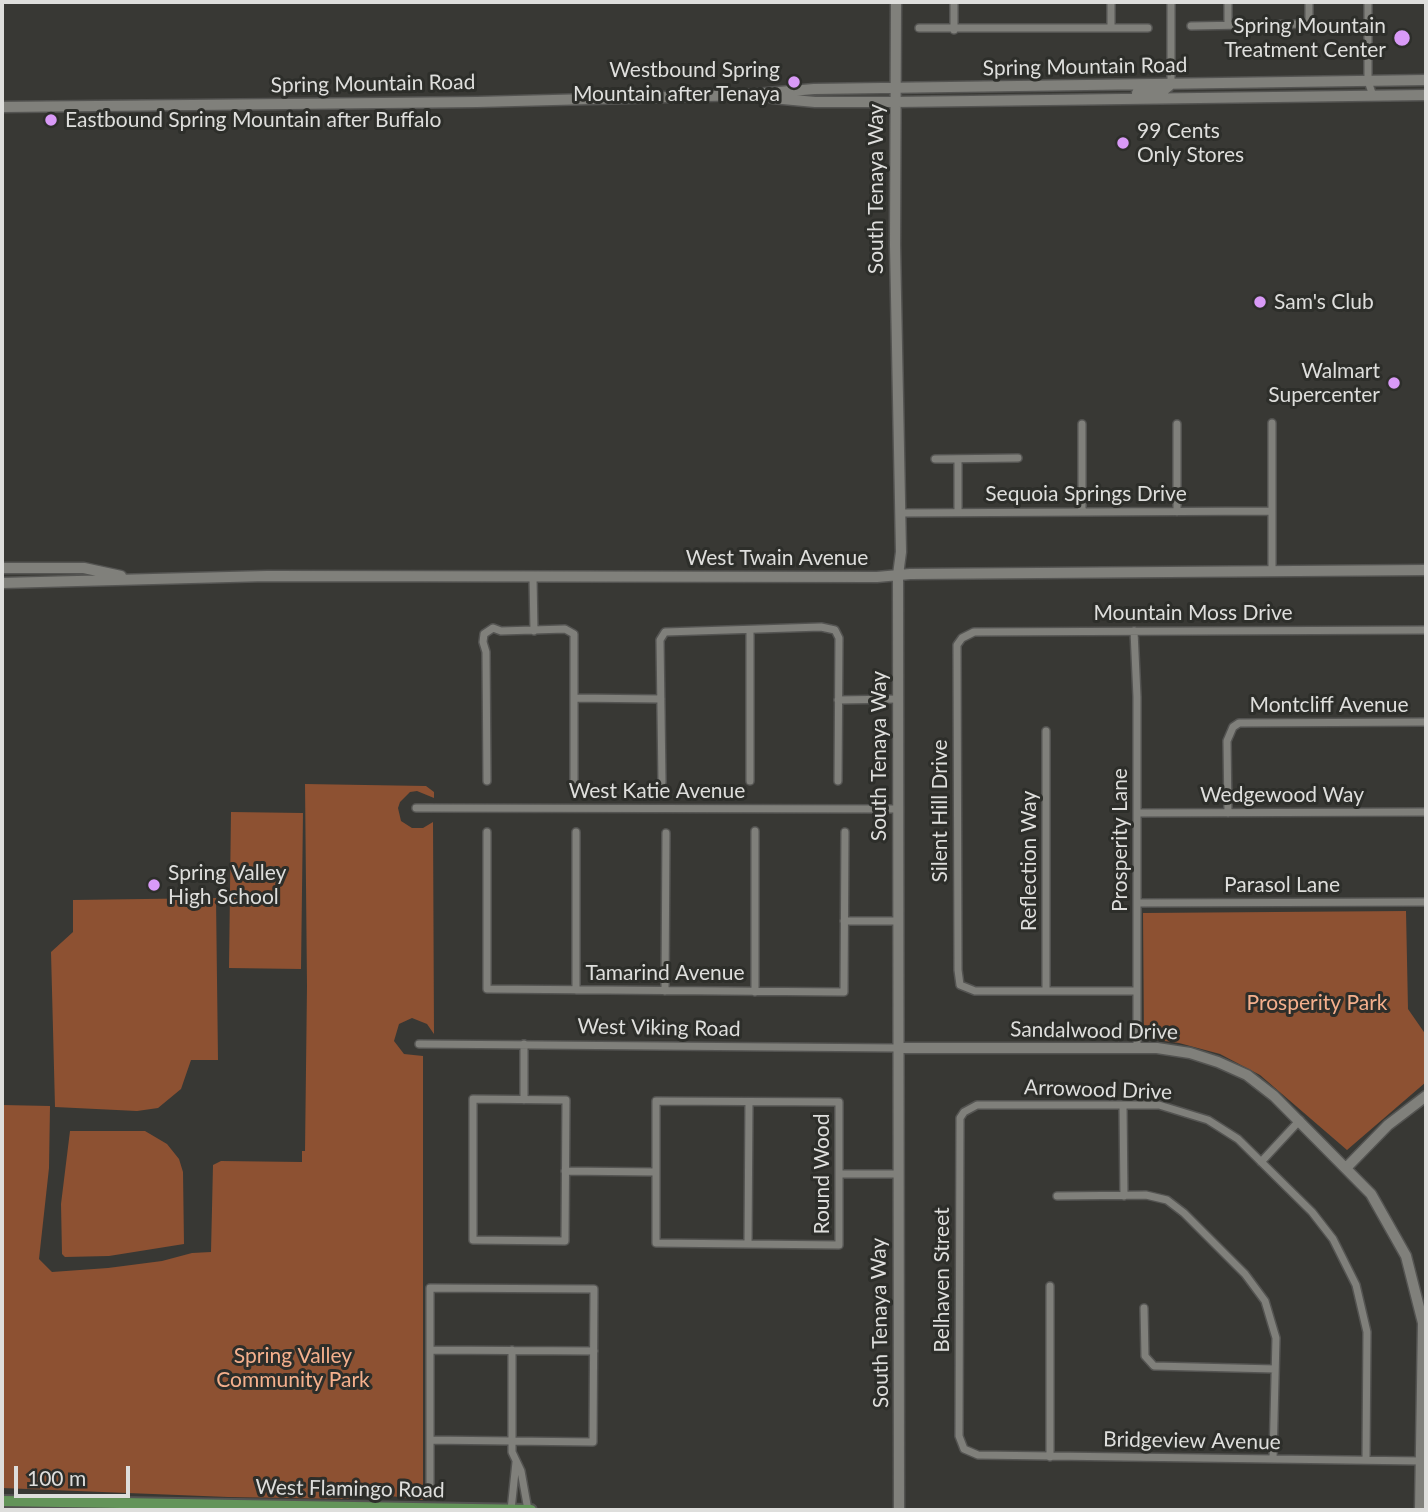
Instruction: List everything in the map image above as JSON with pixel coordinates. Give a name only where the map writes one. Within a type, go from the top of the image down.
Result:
[{"type":"main road","name":"West Flamingo Road","points":[[2,1501],[529,1510]]},
{"type":"street","name":"South Tenaya Way","points":[[897,2],[895,245],[901,513],[898,575],[899,1510]]},
{"type":"street","points":[[954,2],[954,30]]},
{"type":"street","points":[[1111,2],[1111,28]]},
{"type":"street","points":[[1081,100],[1116,93],[1163,91],[1171,85],[1171,2]]},
{"type":"street","points":[[1228,2],[1228,25]]},
{"type":"street","points":[[1309,2],[1309,26]]},
{"type":"street","points":[[1368,2],[1368,81],[1373,96]]},
{"type":"street","points":[[1191,26],[1349,27]]},
{"type":"street","points":[[919,29],[1148,29]]},
{"type":"street","name":"Spring Mountain Road","points":[[2,107],[477,102],[744,95],[814,89],[1426,80]]},
{"type":"street","points":[[1168,99],[1178,93],[1235,83]]},
{"type":"street","name":"Spring Mountain Road","points":[[744,95],[815,102],[1426,95]]},
{"type":"street","points":[[1272,423],[1272,570]]},
{"type":"street","points":[[1082,424],[1082,512]]},
{"type":"street","points":[[1177,424],[1177,512]]},
{"type":"street","points":[[935,459],[1018,458]]},
{"type":"street","points":[[958,459],[958,512]]},
{"type":"street","name":"Sequoia Springs Drive","points":[[901,513],[1272,511]]},
{"type":"street","name":"West Twain Avenue","points":[[2,568],[84,568],[128,578]]},
{"type":"street","name":"West Twain Avenue","points":[[2,583],[85,583],[128,578],[533,578],[1426,570]]},
{"type":"street","points":[[533,578],[534,631]]},
{"type":"street","points":[[487,781],[486,652],[483,642],[484,634],[493,628],[570,631],[576,641],[574,780]]},
{"type":"street","points":[[662,782],[660,640],[670,630],[831,628],[838,633],[838,781]]},
{"type":"street","points":[[750,629],[750,782]]},
{"type":"street","name":"Mountain Moss Drive","points":[[962,638],[974,632],[1426,630]]},
{"type":"street","name":"Prosperity Lane","points":[[1134,631],[1137,1048]]},
{"type":"street","name":"Silent Hill Drive","points":[[962,638],[957,645],[960,985],[975,991],[1046,991]]},
{"type":"street","points":[[574,698],[661,699]]},
{"type":"street","points":[[838,700],[899,699]]},
{"type":"street","name":"Montcliff Avenue","points":[[1228,813],[1227,741],[1233,727],[1239,723],[1426,722]]},
{"type":"street","name":"Reflection Way","points":[[1046,731],[1046,991]]},
{"type":"street","name":"West Katie Avenue","points":[[416,808],[899,809]]},
{"type":"street","name":"Wedgewood Way","points":[[1137,813],[1426,812]]},
{"type":"street","points":[[755,831],[755,992]]},
{"type":"street","name":"Tamarind Avenue","points":[[487,832],[486,989],[844,992],[844,921]]},
{"type":"street","points":[[576,832],[576,990]]},
{"type":"street","points":[[845,832],[844,921],[899,921]]},
{"type":"street","points":[[665,991],[666,833]]},
{"type":"street","name":"Parasol Lane","points":[[1137,903],[1426,902]]},
{"type":"street","points":[[1046,991],[1137,991]]},
{"type":"street","name":"West Viking Road","points":[[419,1044],[898,1048]]},
{"type":"street","points":[[524,1044],[524,1100]]},
{"type":"street","name":"Sandalwood Drive","points":[[898,1048],[1137,1048],[1190,1053],[1247,1075],[1300,1121],[1371,1194],[1406,1256],[1423,1323],[1425,1415],[1420,1510]]},
{"type":"street","points":[[1346,1167],[1388,1125],[1426,1096]]},
{"type":"street","points":[[473,1099],[566,1100],[565,1171],[565,1241],[473,1240],[473,1099]]},
{"type":"street","points":[[656,1101],[749,1101],[748,1244],[656,1243],[656,1101]]},
{"type":"street","name":"Round Wood","points":[[748,1244],[839,1245],[839,1102],[749,1101]]},
{"type":"street","name":"Arrowood Drive","points":[[964,1112],[977,1105],[1159,1105],[1204,1118],[1238,1139],[1312,1212],[1333,1239],[1356,1285],[1367,1332],[1366,1460]]},
{"type":"street","points":[[1123,1105],[1124,1196]]},
{"type":"street","name":"Belhaven Street","points":[[964,1112],[960,1118],[959,1436],[964,1449]]},
{"type":"street","points":[[1261,1162],[1300,1121]]},
{"type":"street","points":[[565,1171],[656,1172]]},
{"type":"street","points":[[839,1174],[898,1174]]},
{"type":"street","points":[[1057,1196],[1146,1195],[1170,1203],[1245,1274],[1265,1301],[1273,1324],[1273,1459]]},
{"type":"street","points":[[1050,1286],[1050,1457]]},
{"type":"street","points":[[430,1440],[593,1442],[594,1289],[430,1288],[430,1350],[430,1440],[430,1489]]},
{"type":"street","points":[[1144,1308],[1145,1356],[1148,1362],[1162,1368],[1275,1369]]},
{"type":"street","points":[[430,1350],[594,1351]]},
{"type":"street","points":[[512,1350],[512,1441],[528,1497],[529,1510]]},
{"type":"street","name":"Bridgeview Avenue","points":[[964,1449],[978,1455],[1050,1457],[1421,1461]]},
{"type":"street","points":[[510,1510],[516,1462]]},
{"type":"green space","name":"Spring Valley Community Park","points":[[305,784],[426,786],[434,792],[434,798],[417,791],[410,792],[398,808],[401,821],[412,828],[423,828],[433,822],[434,1034],[427,1024],[412,1018],[399,1024],[394,1041],[404,1054],[423,1056],[423,1500],[382,1495],[345,1499],[228,1497],[2,1488],[2,1105],[50,1106],[49,1168],[39,1259],[52,1272],[108,1268],[211,1252],[213,1165],[221,1161],[302,1162],[302,1151],[305,1151],[307,986]]},
{"type":"green space","points":[[231,812],[303,813],[301,969],[229,968]]},
{"type":"green space","points":[[216,898],[218,1060],[191,1060],[181,1089],[158,1108],[137,1111],[55,1107],[51,952],[73,932],[73,900]]},
{"type":"green space","name":"Prosperity Park","points":[[1406,911],[1408,1009],[1426,1035],[1426,1082],[1347,1150],[1260,1075],[1220,1054],[1179,1043],[1144,1038],[1143,913]]},
{"type":"green space","points":[[70,1131],[145,1131],[167,1144],[179,1159],[183,1172],[184,1244],[109,1256],[65,1257],[62,1254],[61,1204]]},
{"type":"place","name":"Spring Mountain Treatment Center","points":[[1402,38]]},
{"type":"place","name":"Westbound Spring Mountain after Tenaya","points":[[794,82]]},
{"type":"place","name":"Eastbound Spring Mountain after Buffalo","points":[[51,120]]},
{"type":"place","name":"99 Cents Only Stores","points":[[1123,143]]},
{"type":"place","name":"Sam's Club","points":[[1260,302]]},
{"type":"place","name":"Walmart Supercenter","points":[[1394,383]]},
{"type":"place","name":"Spring Valley High School","points":[[154,885]]}]
